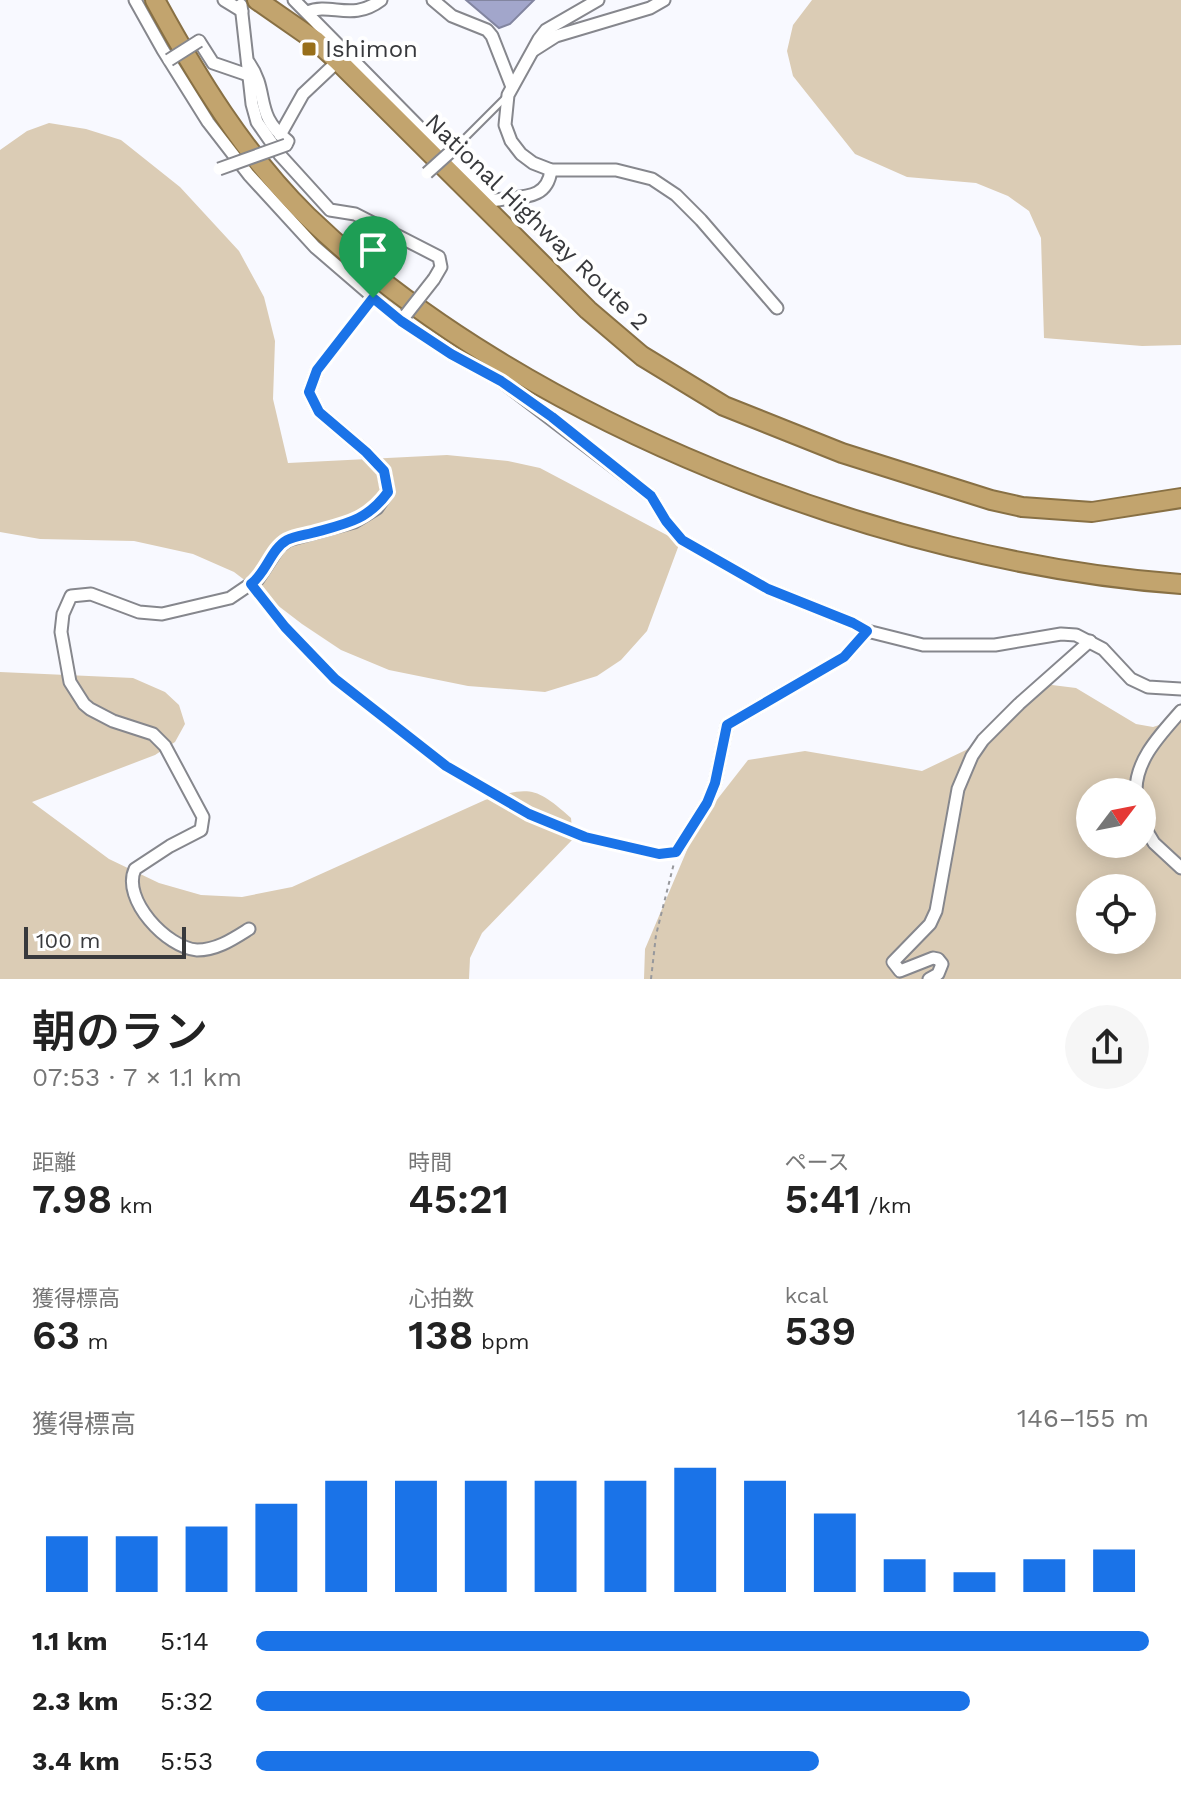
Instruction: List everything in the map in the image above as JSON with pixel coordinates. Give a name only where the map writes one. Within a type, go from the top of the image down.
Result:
[{"type":"highway","points":[[155,0],[189,63],[225,117],[273,179],[306,215],[426,313],[529,380],[635,434],[764,489],[837,513],[903,533],[1042,565],[1103,576],[1181,584]]},
{"type":"highway","name":"National Highway Route 2","points":[[247,5],[316,41],[588,310],[651,362],[724,406],[842,453],[1022,507],[1092,512],[1181,498]]},
{"type":"street","points":[[135,0],[208,122],[249,175],[315,247],[401,321],[451,354],[501,381],[552,417],[651,496],[682,540],[768,589],[867,631],[923,645],[995,645],[1061,634],[1076,635],[1103,649],[1131,679],[1148,687],[1181,689]]},
{"type":"street","points":[[224,0],[247,5],[248,75],[257,122],[308,188],[330,210],[355,214],[439,257],[441,267],[434,279],[401,321]]},
{"type":"street","points":[[294,0],[492,201],[537,193],[550,181],[551,170]]},
{"type":"street","points":[[307,12],[316,8],[342,13],[371,7],[381,0]]},
{"type":"street","points":[[433,0],[452,16],[487,30],[492,36],[510,91]]},
{"type":"street","points":[[598,0],[546,30],[510,91],[505,125],[511,141],[533,163],[551,170],[616,170],[652,179],[676,195],[701,220],[777,308]]},
{"type":"street","points":[[534,51],[556,36],[650,8],[664,0]]},
{"type":"street","points":[[169,60],[199,41],[213,63],[248,75]]},
{"type":"street","points":[[219,169],[283,140],[303,94],[338,61]]},
{"type":"street","points":[[248,62],[258,76],[265,116],[283,140]]},
{"type":"street","points":[[427,173],[457,146]]},
{"type":"street","points":[[249,929],[220,946],[200,950],[188,948],[168,940],[134,896],[131,884],[135,869],[201,830],[203,817],[165,746],[153,734],[113,721],[84,704],[70,682],[61,632],[63,614],[71,596],[91,594],[139,612],[162,614],[230,598],[258,579],[279,547],[288,540],[354,522],[377,508],[388,492],[384,471],[319,412],[309,392],[317,370],[373,298]]},
{"type":"street","points":[[676,852],[707,803],[715,783],[727,725],[844,657],[867,631]]},
{"type":"street","points":[[929,979],[938,974],[942,964],[938,959],[933,958],[900,971],[893,962],[930,924],[936,911],[958,789],[972,756],[983,740],[1019,704],[1090,641]]},
{"type":"street","points":[[1138,778],[1153,743],[1181,711]]},
{"type":"street","points":[[1156,845],[1181,868]]},
{"type":"lane","points":[[457,146],[510,91]]},
{"type":"path","points":[[251,584],[285,627],[335,679],[446,766],[529,814],[585,837],[659,854],[676,852],[656,935],[651,979]]},
{"type":"shaded area","points":[[812,0],[1181,0],[1181,345],[1142,346],[1044,338],[1041,238],[1029,211],[1008,196],[976,183],[907,177],[855,154],[793,76],[787,51],[793,25]]},
{"type":"shaded area","points":[[49,123],[86,129],[121,140],[180,187],[239,251],[264,297],[275,341],[273,399],[288,463],[447,455],[508,461],[540,468],[680,542],[647,631],[621,660],[597,676],[545,692],[468,686],[389,670],[341,650],[234,572],[193,554],[134,541],[40,539],[0,532],[0,150],[27,131]]},
{"type":"shaded area","points":[[0,672],[133,678],[165,692],[179,705],[185,724],[175,742],[155,755],[32,802],[109,859],[159,883],[201,895],[242,897],[292,887],[485,800],[523,791],[549,800],[571,818],[573,839],[482,933],[470,958],[469,979],[0,979]]},
{"type":"shaded area","points":[[1044,684],[1076,688],[1136,724],[1153,727],[1181,718],[1181,979],[644,979],[645,949],[698,824],[748,760],[805,751],[922,771],[966,750]]},
{"type":"water","points":[[466,0],[534,0],[510,24],[499,28]]},
{"type":"place","name":"Ishimon","points":[[309,49]]},
{"type":"route","points":[[373,298],[401,321],[451,354],[501,381],[552,417],[651,496],[682,540],[768,589],[867,631],[844,657],[727,725],[715,783],[707,803],[676,852],[659,854],[585,837],[529,814],[446,766],[335,679],[285,627],[251,584],[288,540],[354,522],[377,508],[388,492],[384,471],[319,412],[309,392],[317,370],[373,298]]}]
